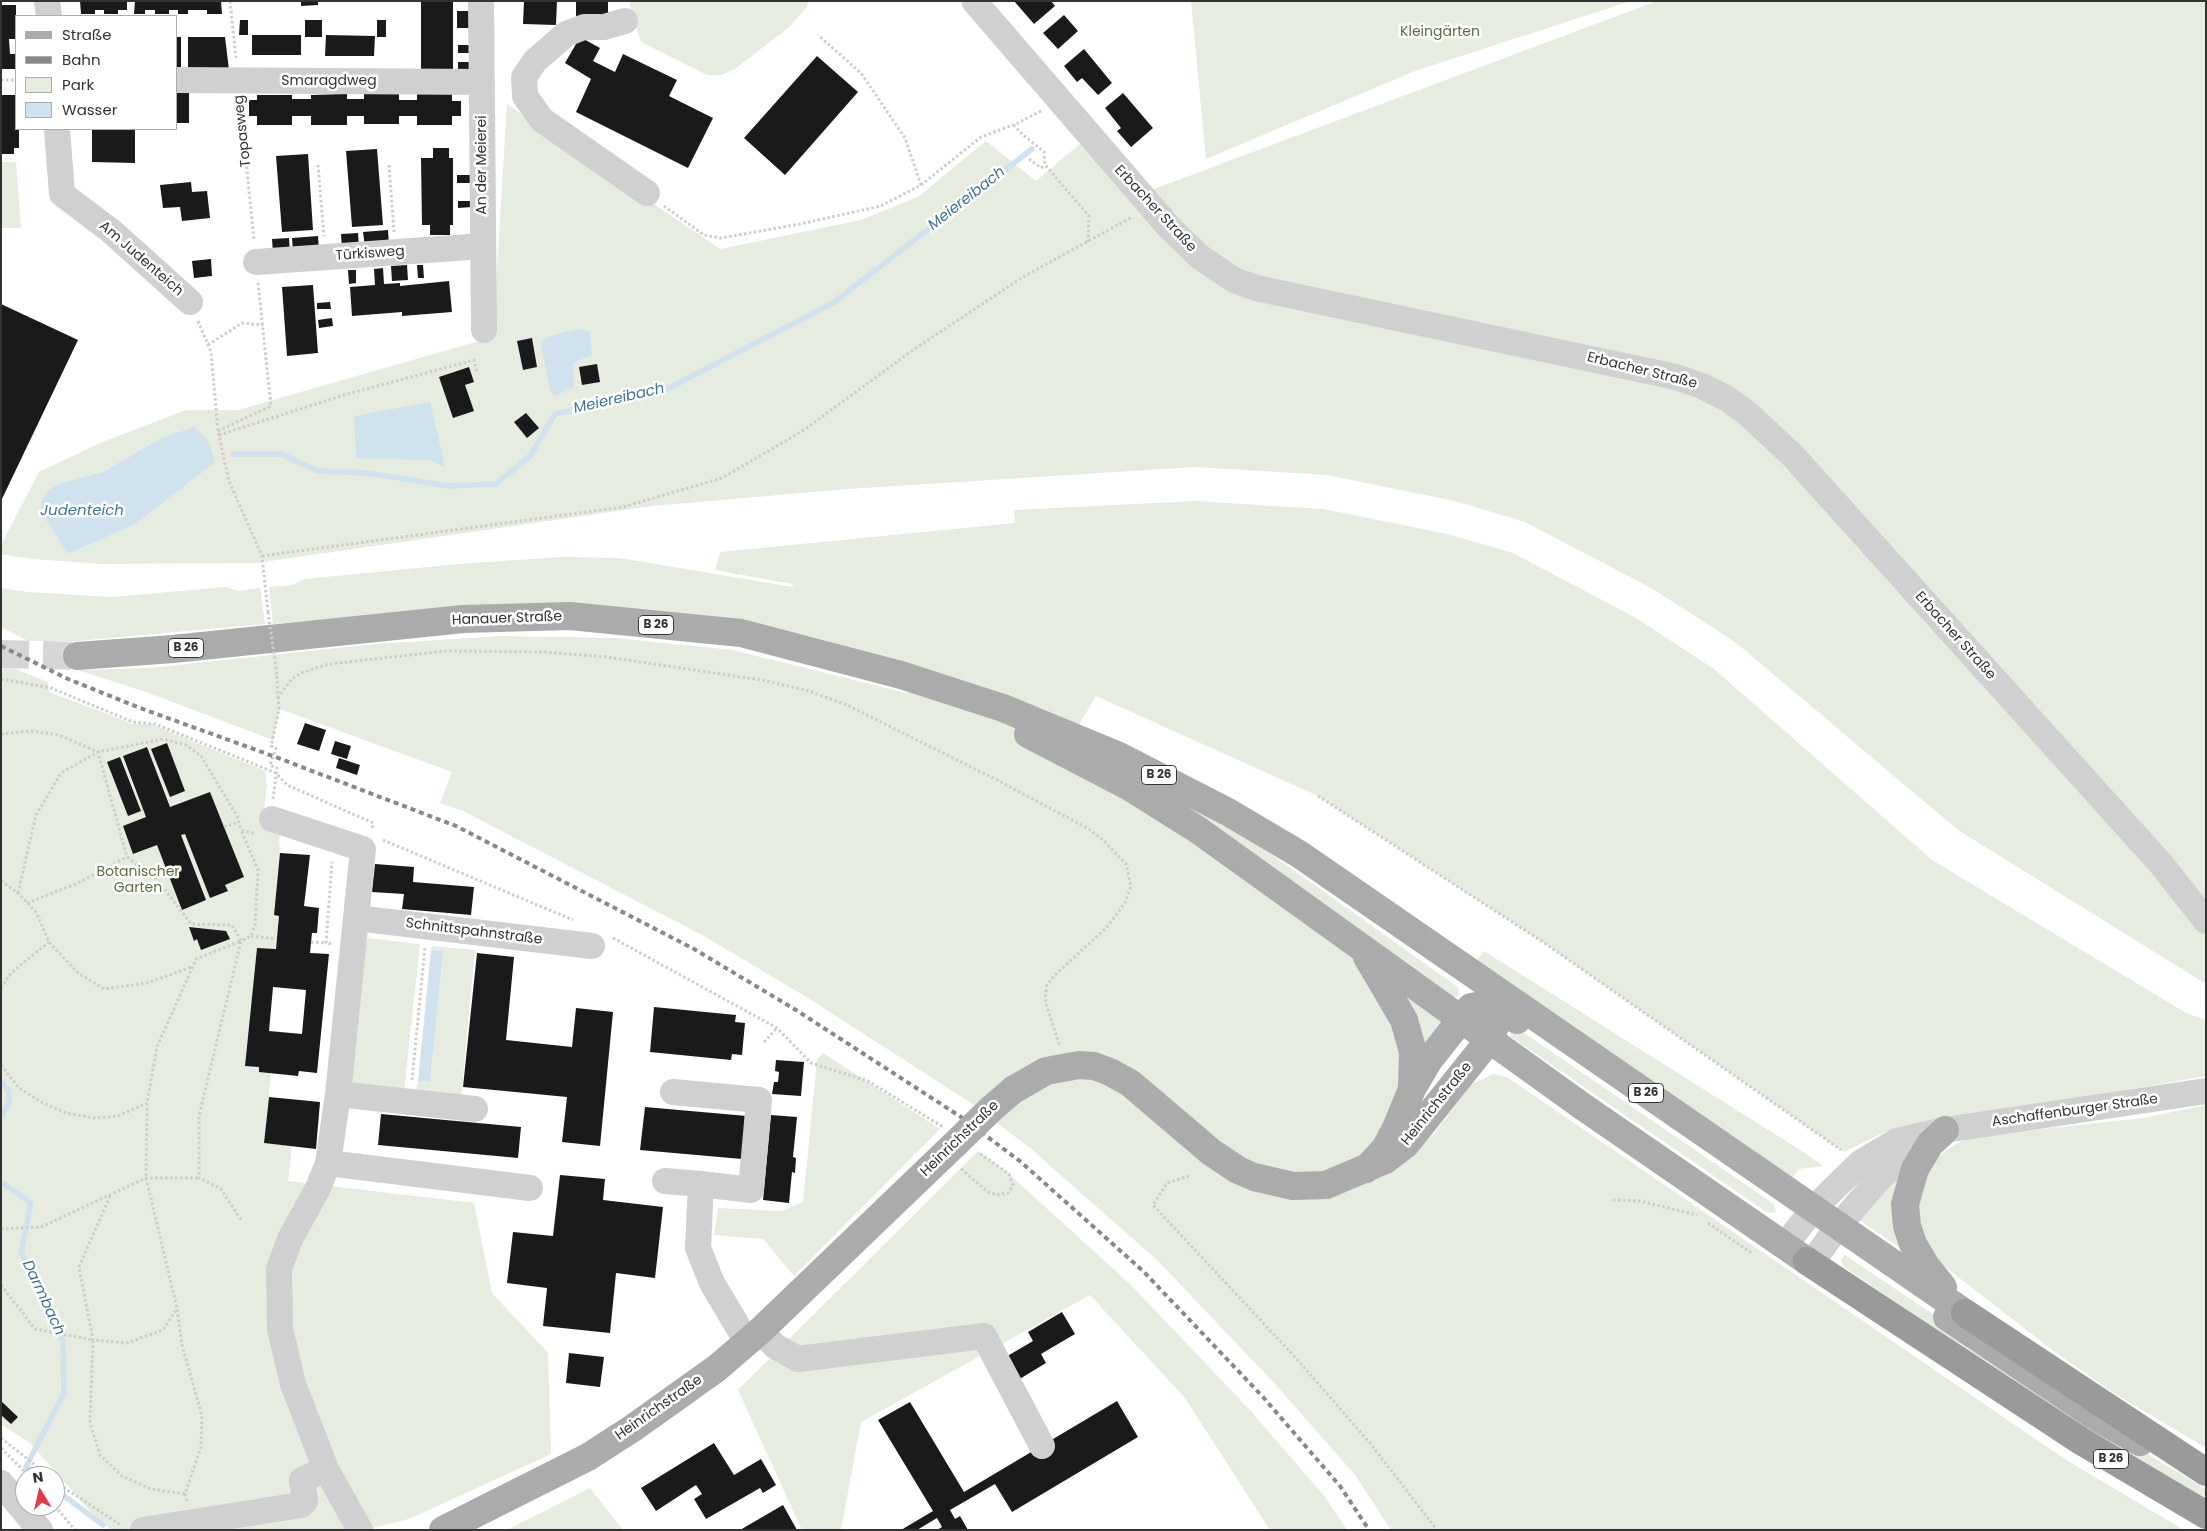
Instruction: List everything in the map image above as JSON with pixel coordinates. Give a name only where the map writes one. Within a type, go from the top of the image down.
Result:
[{"type":"highway","name":"B 26","points":[[1797,1254],[2081,1440],[2206,1515]]},
{"type":"highway","points":[[1965,1313],[2206,1472]]},
{"type":"main road","name":"Hanauer Straße","points":[[77,656],[173,649],[463,619],[570,616],[740,633],[901,675],[931,685]]},
{"type":"main road","name":"B 26","points":[[931,685],[1128,786],[1198,830],[1582,1106],[1797,1254]]},
{"type":"main road","name":"B 26","points":[[931,685],[1003,708],[1066,732],[1127,760],[1228,812],[1369,901],[1503,1003],[1810,1213]]},
{"type":"main road","points":[[1347,936],[1364,953],[1396,1003],[1404,1020],[1413,1052],[1412,1089]]},
{"type":"main road","points":[[1366,1169],[1385,1149],[1412,1089],[1439,1044],[1460,1018],[1470,1007],[1503,1003]]},
{"type":"main road","name":"Heinrichstraße","points":[[443,1530],[588,1457],[680,1394],[754,1336],[958,1148],[992,1109],[1031,1077],[1063,1066],[1094,1066],[1117,1075],[1130,1083],[1222,1162],[1254,1177],[1293,1186],[1326,1185],[1366,1169],[1394,1155],[1406,1144],[1490,1040],[1503,1003]]},
{"type":"main road","points":[[1945,1130],[1930,1144],[1915,1169],[1906,1194],[1906,1215],[1909,1234],[1917,1253],[1965,1313]]},
{"type":"main road","points":[[1810,1213],[1835,1231],[1965,1313]]},
{"type":"main road","name":"B 26","points":[[1835,1231],[2035,1377],[2096,1417],[2206,1477]]},
{"type":"street","points":[[48,1],[49,15]]},
{"type":"street","name":"An der Meierei","points":[[481,1],[484,330]]},
{"type":"street","name":"Erbacher Straße","points":[[974,1],[1150,206],[1195,252],[1217,270],[1256,288],[1660,373],[1702,386],[1726,398],[1747,413],[1792,455],[2161,864],[2206,921]]},
{"type":"street","points":[[625,21],[604,27],[584,27],[566,34],[535,61],[524,77],[525,96],[542,120],[647,193]]},
{"type":"street","name":"Smaragdweg","points":[[178,80],[482,82]]},
{"type":"street","name":"Am Judenteich","points":[[57,130],[62,194],[111,231],[190,302]]},
{"type":"street","name":"Türkisweg","points":[[256,262],[483,246]]},
{"type":"street","points":[[266,827],[336,839],[371,840],[356,918],[338,1094],[328,1163],[318,1188],[290,1239],[279,1269],[280,1329],[293,1384],[326,1469],[360,1530]]},
{"type":"street","name":"Schnittspahnstraße","points":[[356,918],[600,941]]},
{"type":"street","name":"Aschaffenburger Straße","points":[[1945,1130],[1922,1142],[1902,1157],[1880,1178],[1818,1254],[1797,1254],[1793,1235],[1810,1213],[1860,1163],[1887,1145],[1909,1137],[1945,1130],[2206,1091]]},
{"type":"street","points":[[665,1181],[751,1190],[759,1100],[673,1092]]},
{"type":"street","points":[[338,1094],[475,1109]]},
{"type":"street","points":[[328,1163],[530,1188]]},
{"type":"street","points":[[701,1184],[698,1248],[712,1283],[754,1336],[798,1359],[984,1336],[1042,1446]]},
{"type":"street","points":[[143,1530],[300,1505],[305,1501],[302,1480],[326,1469]]},
{"type":"street","points":[[1,1483],[40,1530]]},
{"type":"path","name":"Topasweg","points":[[219,433],[271,406],[230,1]]},
{"type":"path","points":[[818,35],[861,73],[905,138],[920,184]]},
{"type":"path","points":[[1,80],[15,80]]},
{"type":"path","points":[[647,193],[704,235],[721,238],[800,224],[882,206],[920,184],[980,137],[1014,125],[1060,102]]},
{"type":"path","points":[[1014,125],[1044,152],[1045,165],[1089,216],[1088,242]]},
{"type":"path","points":[[1029,158],[1040,168],[1045,165]]},
{"type":"path","points":[[318,165],[326,257]]},
{"type":"path","points":[[389,165],[396,252]]},
{"type":"path","points":[[262,556],[623,507],[722,478],[804,430],[913,350],[1023,277],[1150,206]]},
{"type":"path","name":"Am Judenteich","points":[[190,302],[211,352],[219,433],[229,481],[262,556],[280,709],[270,746],[276,748],[270,764],[277,768],[276,773]]},
{"type":"path","points":[[208,345],[242,322],[263,325]]},
{"type":"path","points":[[219,433],[344,395],[474,360],[477,373]]},
{"type":"path","points":[[278,697],[292,678],[311,669],[329,664],[447,651],[495,651],[606,657],[716,672],[786,684],[847,705],[995,779],[1089,829],[1104,841],[1126,864],[1131,886],[1120,912],[1047,985],[1045,999],[1051,1020],[1060,1039],[1063,1066]]},
{"type":"path","points":[[1,679],[51,688],[133,722],[155,724],[276,773],[287,785],[373,823],[371,840],[575,921]]},
{"type":"path","points":[[1,734],[31,731],[59,735],[98,752]]},
{"type":"path","points":[[18,893],[36,815],[62,773],[98,752],[163,739],[186,745],[202,756],[237,816],[258,870],[254,925],[251,936]]},
{"type":"path","points":[[98,752],[127,857],[157,879],[191,924],[232,925],[241,941],[199,1116],[199,1178]]},
{"type":"path","points":[[274,788],[276,773]]},
{"type":"path","points":[[1318,796],[1543,942],[1860,1163]]},
{"type":"path","points":[[224,827],[238,822]]},
{"type":"path","points":[[241,830],[266,827]]},
{"type":"path","points":[[326,943],[332,854],[336,839]]},
{"type":"path","points":[[27,903],[76,884],[127,857]]},
{"type":"path","points":[[1,881],[18,893],[36,912],[49,942],[78,973],[104,990],[147,983],[193,967]]},
{"type":"path","points":[[410,1101],[427,926]]},
{"type":"path","points":[[188,1503],[185,1494],[201,1447],[202,1416],[182,1345],[177,1308],[146,1178],[147,1103],[157,1047],[196,959],[251,936],[277,939]]},
{"type":"path","points":[[600,941],[777,1028],[811,1063],[868,1081],[958,1148],[1009,1174],[1013,1185],[1008,1193],[997,1195],[988,1192],[958,1148]]},
{"type":"path","points":[[1,988],[10,973],[49,942]]},
{"type":"path","points":[[311,942],[354,946]]},
{"type":"path","points":[[764,1042],[777,1028]]},
{"type":"path","points":[[1,1065],[19,1088],[44,1103],[66,1113],[94,1118],[118,1116],[147,1103]]},
{"type":"path","points":[[1189,1176],[1167,1183],[1152,1204],[1301,1364],[1370,1444],[1437,1530]]},
{"type":"path","points":[[1,1228],[41,1227],[146,1178],[199,1178],[220,1188],[242,1221]]},
{"type":"path","points":[[110,1196],[79,1267],[93,1340],[90,1424],[100,1455],[122,1476],[152,1488],[185,1494]]},
{"type":"path","points":[[1613,1200],[1640,1201],[1695,1214],[1750,1252],[1755,1245]]},
{"type":"path","points":[[1,1285],[35,1329],[93,1340],[127,1343],[163,1330],[177,1308]]},
{"type":"path","points":[[1,1438],[38,1466]]},
{"type":"path","points":[[1,1448],[19,1466]]},
{"type":"path","points":[[65,1489],[128,1530]]},
{"type":"path","points":[[63,1516],[75,1530]]},
{"type":"green space","points":[[630,1],[808,1],[807,7],[788,28],[735,69],[721,75],[707,75],[641,42],[630,10]]},
{"type":"green space","name":"Kleingärten","points":[[1191,1],[1631,1],[1415,71],[1206,159]]},
{"type":"green space","points":[[1657,1],[2206,1],[2206,984],[1958,830],[1735,642],[1653,589],[1525,522],[1455,501],[1327,475],[1195,467],[848,489],[652,506],[256,563],[102,564],[32,559],[1,554],[1,545],[39,472],[100,443],[186,410],[238,410],[493,337],[507,104],[720,249],[861,220],[918,197],[986,141],[1036,181],[1082,142],[1130,198]],"holes":[[[159,439],[214,462],[134,525],[68,554],[49,489],[61,483],[103,472]]]},
{"type":"green space","points":[[1,162],[16,162],[21,228],[1,228]]},
{"type":"green space","points":[[1195,501],[1323,509],[1447,534],[1513,553],[1636,618],[1714,669],[1932,860],[2186,1013],[2206,1020],[2206,1076],[1885,1132],[1844,1152],[1543,942],[1318,796],[1096,696],[1076,730],[930,674],[821,639],[726,621],[373,615],[273,624],[269,587],[292,585],[304,579],[459,564],[561,557],[620,558],[792,587],[793,584],[715,570],[720,552],[1015,523],[1014,510]]},
{"type":"green space","points":[[226,587],[238,591],[260,588],[265,624],[77,641],[28,641],[1,627],[1,588],[28,592],[111,597]]},
{"type":"green space","points":[[501,636],[616,638],[733,650],[906,693],[931,685],[1055,748],[1198,830],[1363,966],[1401,1039],[1404,1161],[1433,1135],[1472,1084],[1493,1074],[1507,1077],[2068,1461],[2184,1530],[1391,1530],[1355,1475],[1276,1385],[1157,1260],[1031,1149],[971,1103],[805,996],[702,935],[463,811],[440,803],[452,772],[280,709],[273,740],[146,692],[78,670],[150,668],[374,644]]},
{"type":"green space","name":"Botanischer Garten","points":[[1,663],[48,682],[49,692],[133,724],[151,724],[265,771],[267,785],[263,819],[282,831],[279,838],[280,853],[274,915],[279,916],[276,949],[257,948],[245,1066],[259,1067],[259,1072],[271,1073],[264,1143],[292,1146],[288,1181],[474,1203],[492,1293],[548,1353],[551,1454],[409,1519],[364,1530],[111,1530],[90,1511],[65,1483],[65,1466],[50,1466],[30,1443],[1,1424]]},
{"type":"green space","points":[[1109,759],[1254,842],[1458,987],[1459,995],[1453,998]]},
{"type":"green space","points":[[367,938],[420,944],[404,1092],[348,1086]]},
{"type":"green space","points":[[432,946],[475,950],[461,1098],[416,1094],[418,1081],[430,1082],[442,951],[431,950]]},
{"type":"green space","points":[[1484,951],[1823,1166],[1799,1169],[1789,1182],[1474,964]]},
{"type":"green space","points":[[1397,984],[1447,1020],[1423,1050]]},
{"type":"green space","points":[[1517,1028],[1774,1204],[1776,1212],[1768,1213],[1511,1037],[1510,1030]]},
{"type":"green space","points":[[823,1053],[940,1129],[794,1276],[763,1239],[714,1235],[718,1208],[782,1211],[803,1202],[817,1060]]},
{"type":"green space","points":[[2206,1105],[2206,1448],[2112,1392],[2051,1349],[1935,1259],[1914,1214],[1931,1164],[1945,1151],[1968,1137],[2143,1118]]},
{"type":"green space","points":[[978,1151],[1009,1174],[1130,1284],[1249,1409],[1325,1497],[1347,1530],[1270,1530],[1185,1398],[1090,1295],[861,1422],[841,1530],[802,1530],[738,1390]]},
{"type":"green space","points":[[1899,1170],[1908,1253],[1856,1218]]},
{"type":"green space","points":[[1845,1255],[2093,1422],[2206,1489],[2206,1502],[2087,1431],[1948,1338],[1843,1266],[1841,1260]]},
{"type":"green space","points":[[590,1488],[623,1530],[507,1530]]},
{"type":"water","points":[[578,329],[590,332],[592,355],[573,363],[574,387],[555,396],[550,391],[541,344],[547,337]]},
{"type":"water","points":[[430,402],[445,467],[429,460],[356,458],[354,416]]},
{"type":"water","name":"Judenteich","points":[[194,427],[208,440],[215,462],[134,525],[68,554],[42,513],[41,502],[49,489],[61,483],[103,472],[159,439]]},
{"type":"water","points":[[431,950],[443,951],[430,1082],[418,1081]]},
{"type":"building","points":[[80,1],[127,1],[127,10],[118,10],[118,14],[104,14],[104,10],[95,10],[95,14],[81,14]]},
{"type":"building","points":[[135,1],[221,1],[222,14],[207,14],[207,10],[188,10],[188,14],[178,14],[178,10],[169,10],[169,14],[155,14],[155,10],[145,10],[145,14],[134,14]]},
{"type":"building","points":[[301,1],[318,1],[318,5],[301,6]]},
{"type":"building","points":[[421,1],[453,1],[453,71],[421,71]]},
{"type":"building","points":[[524,1],[557,1],[556,25],[523,24]]},
{"type":"building","points":[[576,1],[608,1],[608,16],[576,16]]},
{"type":"building","points":[[1014,1],[1051,1],[1055,6],[1034,24]]},
{"type":"building","points":[[1,5],[16,5],[15,39],[9,39],[10,54],[15,54],[15,69],[1,69]]},
{"type":"building","points":[[457,11],[472,11],[472,28],[457,28]]},
{"type":"building","points":[[1064,15],[1078,31],[1058,49],[1043,33]]},
{"type":"building","points":[[240,20],[248,20],[248,35],[239,35]]},
{"type":"building","points":[[305,20],[322,20],[322,37],[305,37]]},
{"type":"building","points":[[377,20],[386,20],[386,37],[377,37]]},
{"type":"building","points":[[252,35],[301,35],[301,55],[252,55]]},
{"type":"building","points":[[326,35],[375,36],[374,56],[325,56]]},
{"type":"building","points":[[178,37],[181,37],[181,67],[178,68]]},
{"type":"building","points":[[188,37],[225,37],[229,70],[188,70]]},
{"type":"building","points":[[580,37],[600,48],[593,61],[615,72],[623,54],[677,80],[669,96],[713,118],[688,168],[576,112],[591,79],[565,63]]},
{"type":"building","points":[[458,45],[472,45],[472,53],[458,53]]},
{"type":"building","points":[[1084,49],[1112,83],[1098,95],[1082,78],[1077,82],[1064,66]]},
{"type":"building","points":[[817,56],[858,92],[785,175],[744,138]]},
{"type":"building","points":[[458,62],[472,62],[471,69],[458,69]]},
{"type":"building","points":[[178,85],[189,85],[189,123],[178,123]]},
{"type":"building","points":[[1123,93],[1153,128],[1131,147],[1117,131],[1121,128],[1105,108]]},
{"type":"building","points":[[347,94],[347,99],[364,99],[364,94],[399,94],[399,100],[417,100],[417,94],[452,94],[452,101],[461,101],[461,116],[452,116],[452,125],[417,125],[417,116],[399,116],[399,124],[364,124],[364,116],[347,116],[347,125],[311,125],[311,116],[292,116],[292,125],[257,125],[257,116],[249,116],[249,100],[257,100],[257,95],[292,95],[292,99],[311,99],[311,95]]},
{"type":"building","points":[[1,95],[15,95],[15,130],[19,130],[19,148],[14,148],[14,154],[1,154]]},
{"type":"building","points":[[92,130],[135,130],[135,163],[92,162]]},
{"type":"building","points":[[433,148],[449,148],[449,158],[453,158],[453,225],[450,225],[450,235],[430,235],[430,225],[422,225],[421,158],[433,158]]},
{"type":"building","points":[[377,149],[383,225],[352,227],[346,151]]},
{"type":"building","points":[[308,154],[313,230],[282,232],[276,156]]},
{"type":"building","points":[[457,175],[473,175],[473,183],[457,183]]},
{"type":"building","points":[[191,182],[192,192],[207,191],[210,218],[182,221],[180,207],[163,208],[160,185]]},
{"type":"building","points":[[458,201],[472,201],[472,207],[458,208]]},
{"type":"building","points":[[388,230],[389,245],[365,247],[363,232]]},
{"type":"building","points":[[358,233],[359,247],[342,248],[341,234]]},
{"type":"building","points":[[318,236],[319,250],[293,252],[292,238]]},
{"type":"building","points":[[289,238],[290,253],[273,253],[272,239]]},
{"type":"building","points":[[211,259],[212,276],[194,278],[192,261]]},
{"type":"building","points":[[407,265],[408,280],[392,281],[391,266]]},
{"type":"building","points":[[417,265],[423,265],[424,278],[418,278]]},
{"type":"building","points":[[383,268],[384,284],[400,283],[400,286],[449,281],[452,312],[402,316],[402,312],[352,316],[350,287],[375,285],[374,269]]},
{"type":"building","points":[[348,270],[356,270],[356,283],[349,284]]},
{"type":"building","points":[[313,285],[318,353],[287,356],[282,287]]},
{"type":"building","points":[[330,302],[331,309],[317,309],[317,303]]},
{"type":"building","points":[[1,304],[78,340],[1,501]]},
{"type":"building","points":[[332,318],[333,326],[319,328],[318,320]]},
{"type":"building","points":[[532,338],[537,367],[523,370],[517,341]]},
{"type":"building","points":[[597,364],[600,382],[582,385],[579,367]]},
{"type":"building","points":[[469,367],[474,382],[465,385],[474,411],[453,418],[439,377]]},
{"type":"building","points":[[526,413],[539,428],[527,438],[514,422]]},
{"type":"building","points":[[305,723],[326,730],[319,751],[297,744]]},
{"type":"building","points":[[335,741],[351,746],[347,759],[331,754]]},
{"type":"building","points":[[167,743],[185,791],[170,797],[151,749]]},
{"type":"building","points":[[147,747],[170,807],[210,792],[244,877],[225,885],[228,891],[210,898],[185,834],[181,835],[206,900],[182,910],[157,845],[133,854],[123,826],[146,817],[123,756]]},
{"type":"building","points":[[120,757],[141,811],[128,816],[107,762]]},
{"type":"building","points":[[339,758],[360,765],[357,775],[336,768]]},
{"type":"building","points":[[280,853],[310,855],[304,906],[319,908],[317,933],[312,933],[310,953],[329,954],[317,1073],[299,1071],[298,1076],[259,1072],[259,1067],[245,1066],[257,948],[276,949],[279,916],[274,915]],"holes":[[[273,987],[306,990],[302,1034],[269,1031]]]},
{"type":"building","points":[[375,864],[414,867],[413,882],[474,887],[471,915],[402,909],[404,894],[372,892]]},
{"type":"building","points":[[189,927],[226,931],[230,939],[201,950],[197,939],[194,941]]},
{"type":"building","points":[[477,953],[514,957],[506,1040],[572,1047],[576,1008],[613,1012],[600,1146],[562,1142],[567,1097],[463,1087]]},
{"type":"building","points":[[654,1007],[736,1015],[735,1022],[745,1023],[742,1055],[732,1054],[731,1060],[650,1052]]},
{"type":"building","points":[[776,1060],[804,1062],[801,1096],[772,1094],[774,1082],[778,1082],[779,1072],[775,1071]]},
{"type":"building","points":[[269,1097],[320,1102],[316,1149],[264,1143]]},
{"type":"building","points":[[645,1107],[747,1116],[742,1159],[640,1150]]},
{"type":"building","points":[[381,1114],[521,1127],[518,1158],[378,1145]]},
{"type":"building","points":[[771,1115],[797,1117],[793,1157],[796,1158],[795,1173],[792,1172],[789,1203],[763,1200]]},
{"type":"building","points":[[560,1175],[605,1179],[603,1200],[663,1207],[655,1278],[616,1273],[610,1333],[543,1326],[547,1288],[507,1283],[513,1232],[553,1236]]},
{"type":"building","points":[[1062,1312],[1075,1334],[1041,1354],[1046,1363],[1018,1380],[1004,1358],[1033,1341],[1028,1332]]},
{"type":"building","points":[[569,1353],[604,1357],[600,1387],[566,1383]]},
{"type":"building","points":[[1,1401],[18,1417],[11,1424],[1,1415]]},
{"type":"building","points":[[1117,1401],[1138,1437],[1012,1512],[995,1484],[950,1510],[955,1519],[960,1516],[968,1530],[937,1530],[942,1527],[937,1518],[917,1530],[901,1530],[933,1511],[878,1420],[910,1402],[964,1492]]},
{"type":"building","points":[[714,1443],[734,1475],[761,1459],[776,1485],[763,1493],[760,1488],[706,1519],[694,1499],[702,1494],[696,1485],[656,1511],[641,1488]]},
{"type":"building","points":[[783,1505],[797,1530],[740,1530]]},
{"type":"waterway","name":"Meiereibach","points":[[233,454],[281,454],[318,471],[367,473],[449,486],[496,484],[530,456],[555,414],[669,388],[833,303],[1032,149]]},
{"type":"waterway","name":"Darmbach","points":[[1,1082],[8,1090],[10,1101],[1,1116]]},
{"type":"waterway","name":"Darmbach","points":[[1,1182],[31,1203],[21,1252],[63,1341],[64,1393],[27,1466]]},
{"type":"waterway","name":"Darmbach","points":[[65,1496],[103,1525]]},
{"type":"tunnel","points":[[1,654],[77,656]]},
{"type":"railway","points":[[1,646],[68,679],[140,708],[273,756],[456,826],[694,949],[796,1010],[961,1117],[1021,1162],[1143,1271],[1263,1397],[1340,1486],[1369,1530]]}]
